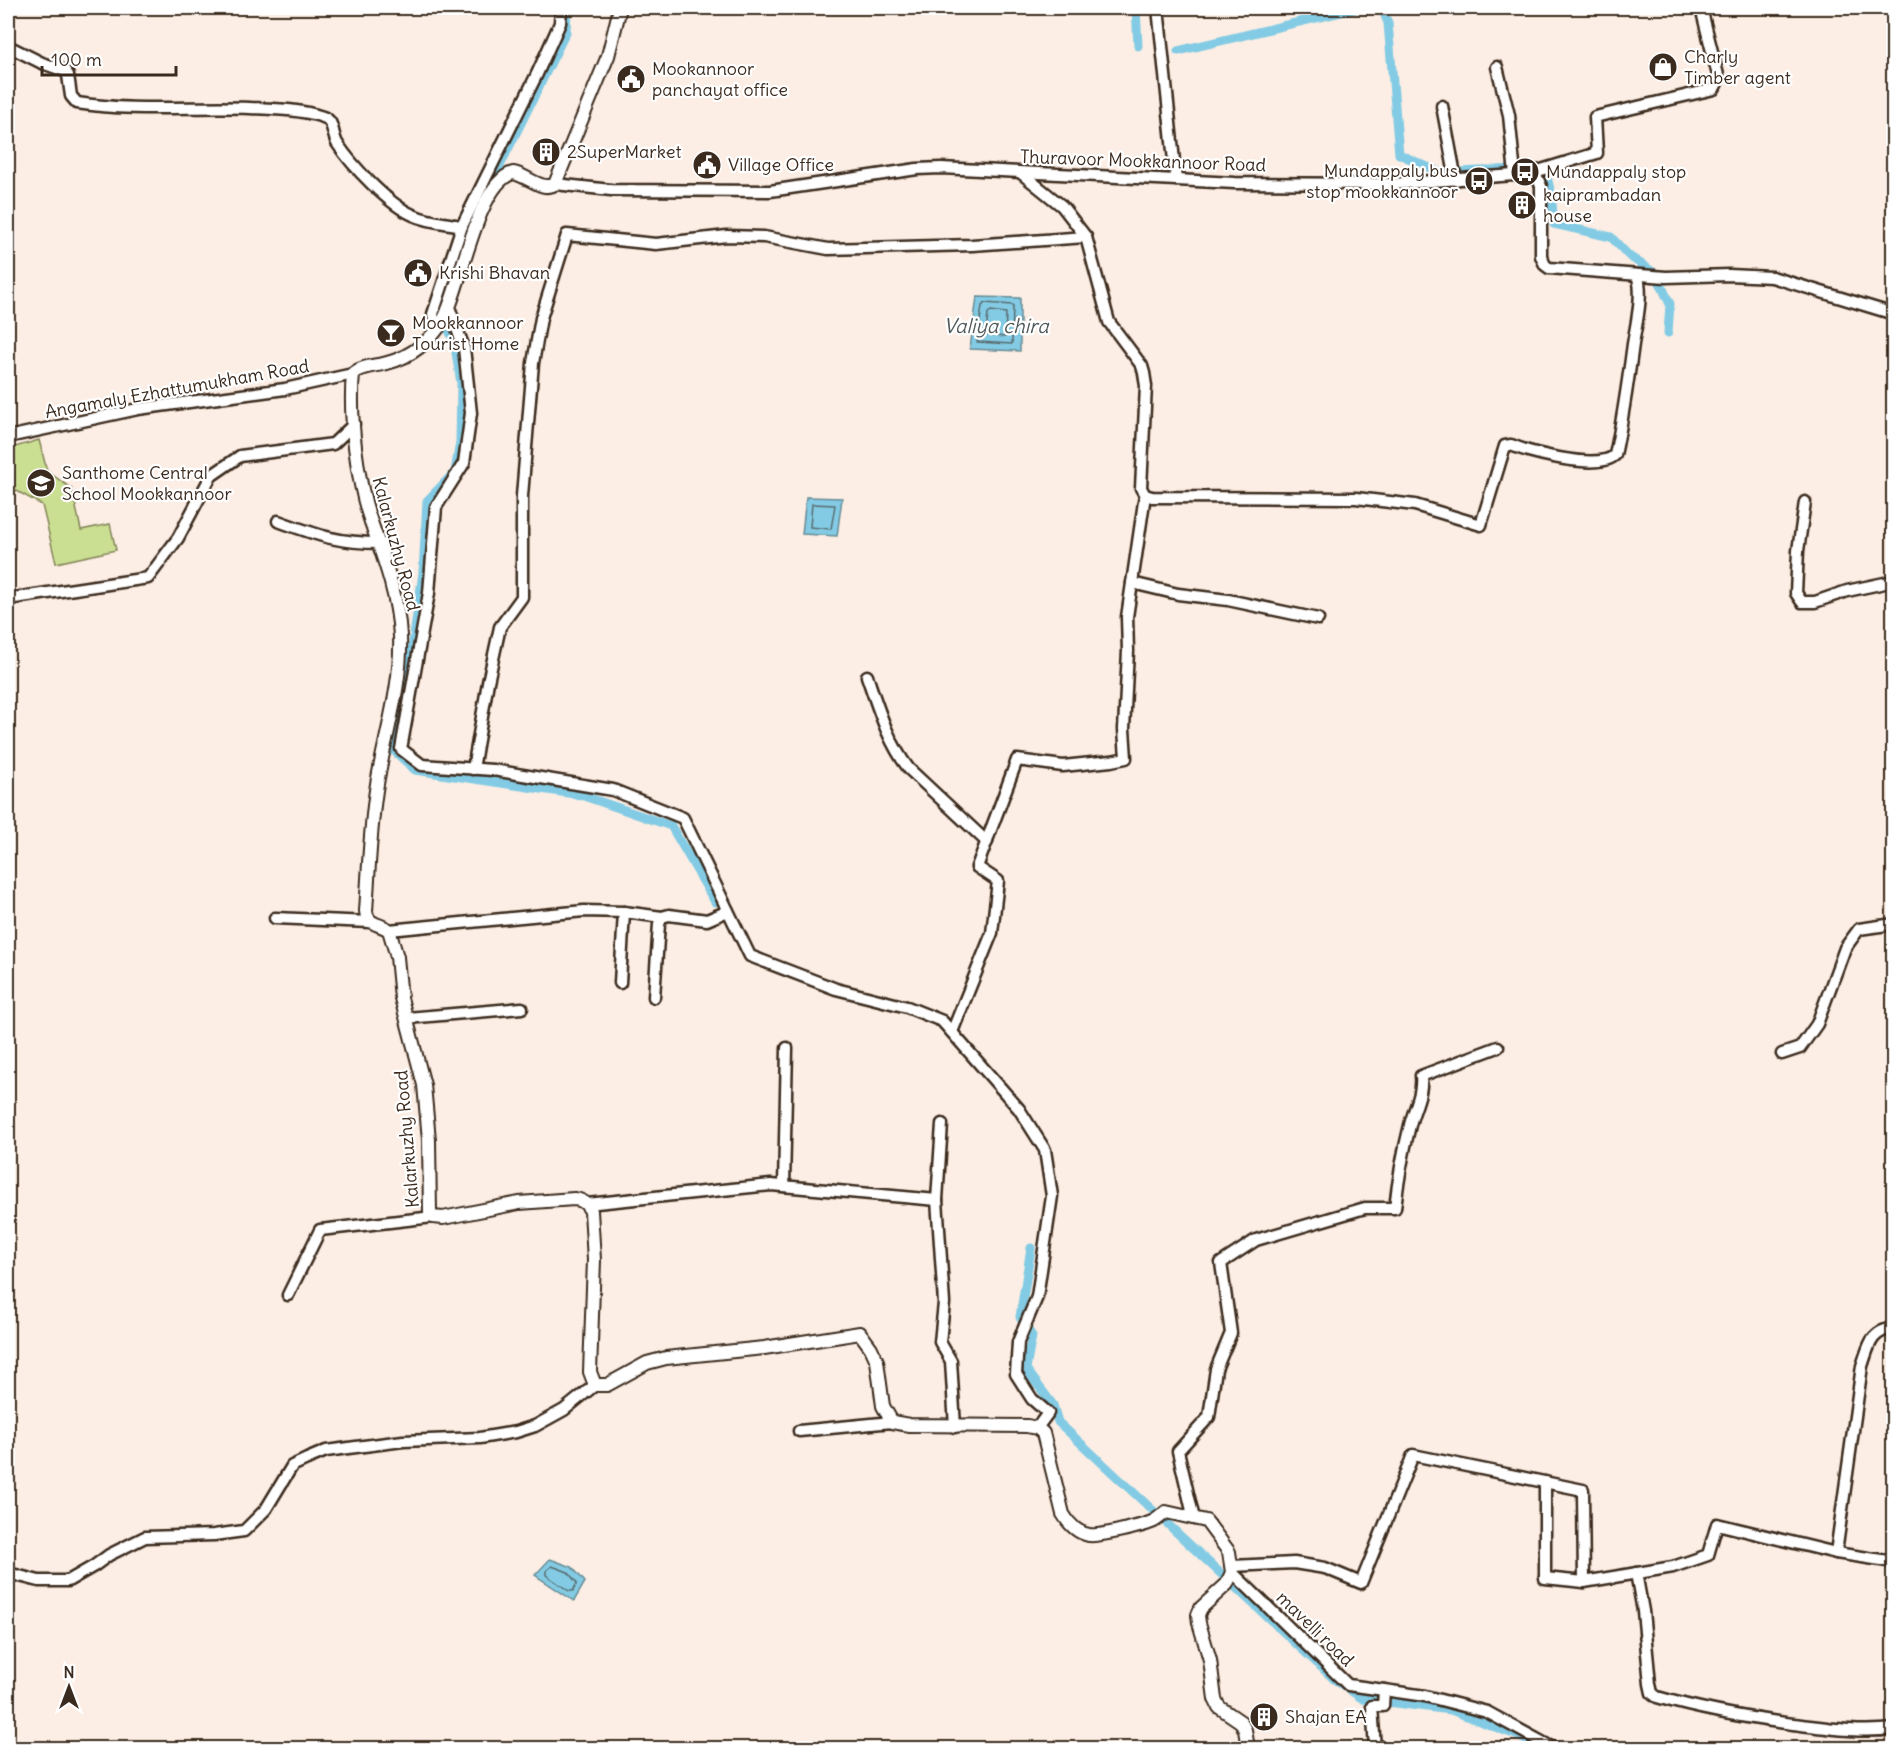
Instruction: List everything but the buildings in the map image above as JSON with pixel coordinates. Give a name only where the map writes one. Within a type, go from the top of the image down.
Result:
[{"type":"main road","points":[[353,374],[357,370],[390,362],[423,345],[443,319],[481,212],[493,189],[513,173],[544,186],[550,187],[555,184],[608,56],[620,8]]},
{"type":"main road","name":"Kalarkuzhy Road","points":[[353,374],[354,424],[360,480],[370,521],[380,543],[397,604],[400,637],[396,686],[377,786],[366,911],[366,917],[370,922]]},
{"type":"main road","points":[[370,922],[389,930]]},
{"type":"main road","name":"Kalarkuzhy Road","points":[[389,930],[397,957],[401,998],[424,1085],[429,1140],[429,1207],[433,1217],[443,1218],[519,1203],[574,1199],[582,1200],[587,1204]]},
{"type":"main road","points":[[587,1204],[591,1211],[594,1260],[590,1372],[596,1384],[607,1385],[647,1363],[666,1358],[764,1348],[860,1333],[872,1348],[877,1361],[883,1406],[892,1422],[955,1427],[1027,1426],[1043,1433],[1063,1514],[1068,1523],[1088,1535],[1101,1535],[1153,1522],[1166,1512],[1206,1521],[1229,1552],[1233,1569],[1227,1584],[1201,1608],[1198,1616],[1199,1623],[1209,1660],[1215,1699],[1219,1707],[1240,1722],[1245,1730],[1248,1749]]},
{"type":"street","points":[[561,8],[560,23],[537,74],[462,226],[433,314],[443,319],[465,348],[471,413],[465,463],[435,507],[429,593],[401,748],[422,765],[504,772],[613,790],[683,818],[750,956],[836,989],[907,1007],[942,1020],[1019,1108],[1046,1150],[1052,1196],[1044,1257],[1037,1297],[1018,1342],[1017,1364],[1017,1374],[1032,1400],[1048,1413],[1036,1428]]},
{"type":"street","points":[[1158,8],[1176,180]]},
{"type":"street","name":"Thuravoor Mookkannoor Road","points":[[555,184],[610,189],[771,191],[916,169],[1235,183],[1392,184],[1528,174],[1597,153],[1595,117],[1714,89],[1719,79],[1701,8]]},
{"type":"street","points":[[8,46],[42,63],[65,71],[68,75],[71,96],[77,103],[119,109],[285,110],[324,117],[330,123],[335,139],[342,149],[375,187],[401,208],[417,217],[462,226]]},
{"type":"street","points":[[1497,67],[1509,116],[1515,175]]},
{"type":"street","points":[[1442,106],[1456,180]]},
{"type":"street","points":[[952,1032],[992,933],[998,882],[977,867],[1017,760],[1064,766],[1126,758],[1124,729],[1128,651],[1127,617],[1145,495],[1141,488],[1146,386],[1144,373],[1142,366],[1109,322],[1086,237],[1062,207],[1021,173]]},
{"type":"street","points":[[1528,174],[1537,177],[1541,186],[1541,256],[1545,265],[1561,269],[1642,276],[1772,277],[1893,314]]},
{"type":"street","points":[[473,769],[488,682],[501,627],[522,597],[522,496],[533,363],[541,318],[567,235],[656,244],[727,236],[764,237],[828,249],[972,245],[1086,237]]},
{"type":"street","points":[[1145,495],[1152,497],[1356,498],[1414,505],[1481,525],[1505,446],[1511,445],[1560,458],[1599,462],[1611,459],[1615,455],[1625,411],[1642,276]]},
{"type":"street","name":"Angamaly Ezhattumukham Road","points":[[8,437],[138,409],[285,389],[353,374]]},
{"type":"street","points":[[8,599],[148,578],[178,538],[211,476],[240,456],[333,444],[354,424]]},
{"type":"street","points":[[1805,502],[1798,551],[1796,593],[1802,602],[1815,602],[1847,591],[1893,580]]},
{"type":"street","points":[[278,521],[328,539],[347,543],[380,543]]},
{"type":"street","points":[[1132,583],[1178,594],[1228,600],[1318,619]]},
{"type":"street","points":[[867,676],[884,724],[900,758],[987,842]]},
{"type":"street","points":[[389,930],[584,911],[624,912],[662,917],[669,915],[707,920],[728,911]]},
{"type":"street","points":[[620,982],[624,912]]},
{"type":"street","points":[[654,997],[659,924],[662,917]]},
{"type":"street","points":[[275,918],[370,922]]},
{"type":"street","points":[[1782,1054],[1800,1048],[1816,1024],[1845,948],[1859,929],[1893,924]]},
{"type":"street","points":[[407,1018],[522,1008]]},
{"type":"street","points":[[1194,1519],[1178,1451],[1209,1417],[1216,1369],[1231,1333],[1221,1263],[1256,1240],[1299,1226],[1365,1208],[1395,1208],[1401,1161],[1410,1122],[1422,1089],[1421,1076],[1497,1047]]},
{"type":"street","points":[[784,1186],[787,1048]]},
{"type":"street","points":[[942,1124],[937,1200],[944,1303],[940,1342],[951,1361],[955,1427]]},
{"type":"street","points":[[587,1204],[771,1185],[937,1200]]},
{"type":"street","points":[[288,1295],[320,1230],[433,1217]]},
{"type":"street","points":[[1836,1553],[1862,1366],[1872,1338],[1882,1329],[1893,1328]]},
{"type":"street","points":[[8,1573],[39,1581],[68,1581],[109,1555],[145,1538],[214,1535],[244,1531],[266,1509],[291,1466],[326,1451],[403,1441],[480,1438],[516,1432],[535,1426],[564,1410],[596,1384]]},
{"type":"street","points":[[799,1431],[892,1422]]},
{"type":"street","points":[[1233,1569],[1294,1563],[1325,1568],[1361,1583],[1413,1455],[1583,1490],[1584,1582]]},
{"type":"street","points":[[1545,1482],[1545,1578],[1584,1582],[1673,1567],[1707,1555],[1717,1524],[1836,1553],[1893,1562]]},
{"type":"street","name":"mavelli road","points":[[1233,1569],[1348,1685],[1383,1696],[1425,1696],[1487,1712],[1553,1749]]},
{"type":"street","points":[[1636,1573],[1643,1611],[1650,1684],[1652,1693],[1657,1697],[1762,1720],[1838,1730],[1870,1732],[1893,1729]]},
{"type":"street","points":[[1376,1749],[1372,1706],[1383,1706],[1383,1696]]},
{"type":"green space","points":[[39,440],[47,471],[72,489],[81,530],[110,524],[116,550],[56,563],[42,505],[8,486],[8,449]]},
{"type":"water","name":"Valiya chira","points":[[977,297],[1020,298],[1020,351],[970,349]]},
{"type":"water","points":[[806,497],[842,498],[837,536],[802,534]]},
{"type":"water","points":[[550,1559],[572,1567],[585,1582],[574,1601],[535,1575]]},
{"type":"waterway","points":[[489,188],[566,32],[567,8]]},
{"type":"waterway","points":[[1136,8],[1138,46]]},
{"type":"waterway","points":[[1178,51],[1358,8]]},
{"type":"waterway","points":[[1382,8],[1388,23],[1399,154],[1441,173],[1525,169],[1547,177],[1554,224],[1611,237],[1629,256],[1656,274],[1670,304],[1668,333]]},
{"type":"waterway","points":[[444,319],[439,311],[473,219]]},
{"type":"waterway","points":[[444,320],[454,341],[461,383],[460,442],[455,472],[427,501],[423,573],[409,672],[392,749],[415,770],[581,795],[671,826],[715,902]]},
{"type":"waterway","points":[[1022,1321],[1020,1317],[1031,1248]]},
{"type":"waterway","points":[[1028,1330],[1032,1336],[1026,1369],[1053,1405],[1058,1422],[1334,1679],[1363,1699],[1451,1710],[1516,1735],[1541,1748]]},
{"type":"place","name":"Charly Timber agent","points":[[1663,67]]},
{"type":"place","name":"Mookannoor panchayat office","points":[[631,79]]},
{"type":"place","name":"2SuperMarket","points":[[546,152]]},
{"type":"place","name":"Village Office","points":[[707,165]]},
{"type":"place","name":"Mundappaly stop","points":[[1525,172]]},
{"type":"place","name":"Mundappaly bus stop mookkannoor","points":[[1479,181]]},
{"type":"place","name":"kaiprambadan house","points":[[1522,205]]},
{"type":"place","name":"Krishi Bhavan","points":[[418,273]]},
{"type":"place","name":"Mookkannoor Tourist Home","points":[[391,333]]},
{"type":"place","name":"Santhome Central School Mookkannoor","points":[[41,483]]},
{"type":"place","name":"Shajan EA","points":[[1264,1717]]}]
